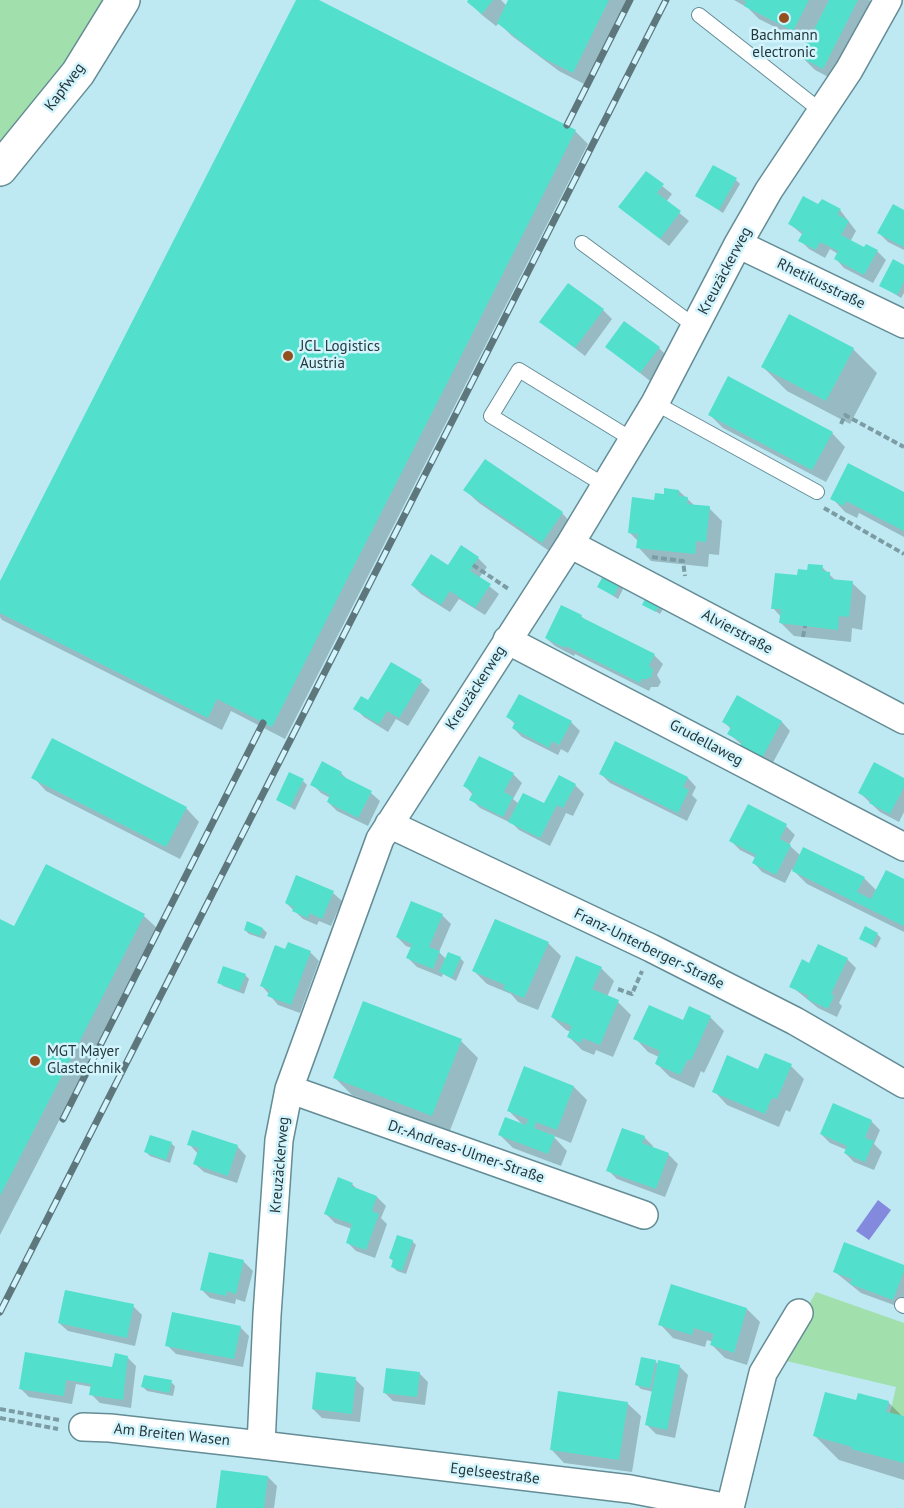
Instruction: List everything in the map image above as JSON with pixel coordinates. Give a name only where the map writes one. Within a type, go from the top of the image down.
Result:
[{"type":"street","name":"Kapfweg","points":[[0,169],[78,73],[123,0]]},
{"type":"street","name":"Kreuzäckerweg","points":[[261,1445],[279,1140],[289,1089],[380,839],[570,544],[633,440],[769,190],[849,70],[888,0]]},
{"type":"street","name":"Rhetikusstraße","points":[[738,244],[904,324]]},
{"type":"street","name":"Alvierstraße","points":[[570,544],[904,720]]},
{"type":"street","name":"Grudellaweg","points":[[507,640],[904,847]]},
{"type":"street","name":"Franz-Unterberger-Straße","points":[[389,824],[651,948],[795,1022],[904,1084]]},
{"type":"street","name":"Dr.-Andreas-Ulmer-Straße","points":[[289,1089],[644,1215]]},
{"type":"street","name":"Egelseestraße","points":[[261,1445],[627,1498],[729,1508],[763,1373],[799,1313]]},
{"type":"street","name":"Am Breiten Wasen","points":[[83,1427],[261,1445]]},
{"type":"lane","points":[[699,15],[822,111]]},
{"type":"lane","points":[[582,243],[696,327]]},
{"type":"lane","points":[[604,485],[491,416],[519,370],[633,440]]},
{"type":"lane","points":[[655,403],[817,492]]},
{"type":"path","points":[[841,424],[845,415],[904,447]]},
{"type":"path","points":[[817,492],[813,502],[904,555]]},
{"type":"path","points":[[473,565],[531,604]]},
{"type":"path","points":[[618,989],[632,994],[651,948]]},
{"type":"path","points":[[0,1409],[83,1427]]},
{"type":"path","points":[[0,1418],[61,1430],[83,1427]]},
{"type":"green space","points":[[0,0],[123,0],[0,169]]},
{"type":"green space","points":[[816,1292],[904,1323],[904,1416],[890,1413],[896,1387],[778,1359]]},
{"type":"water","points":[[878,1200],[891,1210],[869,1240],[856,1231]]},
{"type":"building","name":"JCL Logistics Austria","points":[[296,0],[319,0],[576,130],[272,727],[217,699],[208,718],[0,613],[0,581]]},
{"type":"building","points":[[468,0],[493,0],[482,14],[467,2]]},
{"type":"building","points":[[508,0],[609,0],[573,73],[543,58],[497,23]]},
{"type":"building","name":"Bachmann electronic","points":[[743,0],[809,0],[793,31],[744,6],[746,2]]},
{"type":"building","points":[[829,0],[858,0],[823,69],[800,57]]},
{"type":"building","points":[[713,165],[737,178],[719,210],[695,196]]},
{"type":"building","points":[[646,171],[664,184],[657,193],[681,211],[660,239],[618,207]]},
{"type":"building","points":[[803,196],[818,204],[822,199],[841,209],[837,214],[849,221],[841,235],[864,247],[866,244],[878,250],[864,275],[834,259],[838,251],[820,242],[816,250],[798,241],[803,232],[788,224]]},
{"type":"building","points":[[893,204],[904,210],[904,247],[877,233]]},
{"type":"building","points":[[893,259],[904,265],[904,282],[897,295],[879,286]]},
{"type":"building","points":[[568,283],[604,309],[575,348],[539,322]]},
{"type":"building","points":[[789,314],[854,348],[826,401],[761,367]]},
{"type":"building","points":[[624,321],[660,347],[640,373],[605,347]]},
{"type":"building","points":[[728,376],[833,432],[812,470],[708,415]]},
{"type":"building","points":[[485,459],[563,512],[542,543],[463,490]]},
{"type":"building","points":[[848,463],[904,492],[904,531],[846,501],[844,506],[830,499]]},
{"type":"building","points":[[664,488],[679,490],[679,496],[688,497],[687,504],[710,506],[706,542],[696,541],[695,554],[636,548],[638,534],[628,533],[632,497],[654,500],[655,493],[664,494]]},
{"type":"building","points":[[461,545],[479,557],[470,571],[491,584],[475,608],[450,591],[441,605],[411,585],[431,554],[448,565]]},
{"type":"building","points":[[808,564],[823,565],[822,571],[830,572],[830,579],[853,581],[849,617],[839,616],[838,630],[779,623],[781,609],[771,609],[775,573],[797,575],[798,569],[807,570]]},
{"type":"building","points":[[603,576],[619,584],[614,596],[597,587]]},
{"type":"building","points":[[646,597],[660,603],[656,612],[642,605]]},
{"type":"building","points":[[561,605],[655,654],[649,665],[653,670],[651,677],[642,679],[640,683],[545,638]]},
{"type":"building","points":[[391,662],[422,680],[399,718],[387,711],[379,724],[353,709],[361,696],[368,700]]},
{"type":"building","points":[[519,694],[572,721],[559,745],[552,741],[549,748],[512,728],[515,722],[506,717]]},
{"type":"building","points":[[737,695],[782,721],[761,760],[738,749],[742,742],[727,734],[731,727],[722,722]]},
{"type":"building","points":[[52,738],[187,807],[166,847],[31,778]]},
{"type":"building","points":[[615,741],[688,777],[683,787],[689,790],[678,813],[599,774]]},
{"type":"building","points":[[479,756],[514,773],[504,792],[513,797],[503,817],[469,800],[473,792],[463,786]]},
{"type":"building","points":[[322,761],[342,772],[340,775],[372,791],[358,818],[327,802],[330,795],[310,785]]},
{"type":"building","points":[[874,762],[904,778],[904,787],[890,814],[869,803],[871,800],[858,793]]},
{"type":"building","points":[[289,772],[304,779],[290,807],[276,800]]},
{"type":"building","points":[[559,775],[576,784],[563,808],[557,805],[540,838],[508,822],[523,793],[544,803]]},
{"type":"building","points":[[748,804],[787,824],[780,839],[791,845],[776,875],[752,863],[756,855],[729,841]]},
{"type":"building","points":[[803,847],[865,877],[857,892],[871,899],[886,870],[904,879],[904,926],[792,871]]},
{"type":"building","name":"MGT Mayer Glastechnik","points":[[46,864],[145,914],[0,1196],[0,919],[14,926]]},
{"type":"building","points":[[296,875],[334,891],[322,919],[310,913],[308,918],[292,911],[294,907],[285,903]]},
{"type":"building","points":[[411,901],[443,914],[429,947],[440,951],[433,969],[406,958],[412,944],[396,937]]},
{"type":"building","points":[[495,919],[549,942],[524,998],[503,989],[505,985],[472,971]]},
{"type":"building","points":[[247,921],[263,928],[260,936],[244,930]]},
{"type":"building","points":[[865,926],[878,933],[872,945],[859,939]]},
{"type":"building","points":[[288,942],[311,951],[291,1005],[267,996],[270,990],[260,986],[275,945],[285,949]]},
{"type":"building","points":[[818,944],[848,958],[831,994],[834,996],[828,1009],[807,999],[809,996],[789,987],[802,959],[809,963]]},
{"type":"building","points":[[448,952],[461,957],[452,978],[439,972]]},
{"type":"building","points":[[576,956],[602,967],[592,989],[619,1000],[600,1045],[583,1038],[581,1043],[567,1037],[572,1026],[551,1017]]},
{"type":"building","points":[[223,966],[246,974],[239,991],[217,983]]},
{"type":"building","points":[[363,1001],[462,1039],[432,1116],[333,1078]]},
{"type":"building","points":[[649,1005],[683,1020],[689,1006],[711,1016],[691,1061],[688,1059],[680,1075],[655,1064],[660,1051],[633,1039]]},
{"type":"building","points":[[765,1053],[792,1064],[777,1099],[772,1098],[765,1114],[712,1092],[727,1055],[758,1069]]},
{"type":"building","points":[[524,1066],[574,1086],[557,1130],[536,1122],[534,1128],[555,1136],[548,1154],[498,1135],[505,1117],[526,1125],[528,1119],[507,1111]]},
{"type":"building","points":[[833,1103],[872,1120],[865,1138],[874,1141],[865,1162],[844,1153],[847,1146],[820,1134]]},
{"type":"building","points":[[622,1128],[645,1136],[642,1143],[669,1153],[656,1189],[606,1171]]},
{"type":"building","points":[[192,1130],[238,1145],[228,1176],[193,1164],[199,1148],[187,1145]]},
{"type":"building","points":[[150,1135],[172,1142],[166,1160],[144,1152]]},
{"type":"building","points":[[338,1177],[353,1183],[351,1186],[377,1196],[372,1211],[379,1214],[366,1250],[346,1243],[352,1224],[324,1214]]},
{"type":"building","points":[[397,1235],[413,1240],[402,1271],[391,1267],[393,1260],[389,1258]]},
{"type":"building","points":[[844,1242],[904,1265],[893,1300],[850,1284],[852,1279],[833,1272]]},
{"type":"building","points":[[209,1252],[244,1260],[236,1294],[227,1291],[226,1296],[200,1290]]},
{"type":"building","points":[[671,1284],[747,1308],[734,1353],[710,1345],[714,1334],[694,1328],[692,1335],[658,1325]]},
{"type":"building","points":[[65,1290],[134,1304],[127,1338],[58,1323]]},
{"type":"building","points":[[172,1312],[241,1326],[234,1359],[165,1346]]},
{"type":"building","points":[[25,1352],[112,1367],[115,1353],[128,1356],[123,1400],[89,1395],[91,1384],[66,1380],[64,1396],[19,1389]]},
{"type":"building","points":[[641,1357],[656,1360],[650,1388],[635,1385]]},
{"type":"building","points":[[658,1360],[680,1365],[667,1430],[645,1425]]},
{"type":"building","points":[[386,1368],[420,1372],[417,1397],[383,1393]]},
{"type":"building","points":[[316,1372],[356,1377],[352,1414],[312,1409]]},
{"type":"building","points":[[144,1375],[172,1380],[169,1393],[141,1387]]},
{"type":"building","points":[[558,1391],[628,1402],[619,1460],[550,1450]]},
{"type":"building","points":[[825,1392],[856,1400],[858,1393],[889,1401],[886,1412],[904,1416],[904,1463],[813,1436]]},
{"type":"building","points":[[221,1470],[268,1476],[264,1508],[216,1508]]},
{"type":"railway","points":[[567,125],[630,0]]},
{"type":"railway","points":[[0,1312],[666,0]]},
{"type":"railway","points":[[63,1119],[263,723]]},
{"type":"place","name":"Bachmann electronic","points":[[784,18]]},
{"type":"place","name":"JCL Logistics Austria","points":[[288,356]]},
{"type":"place","name":"MGT Mayer Glastechnik","points":[[35,1061]]}]
